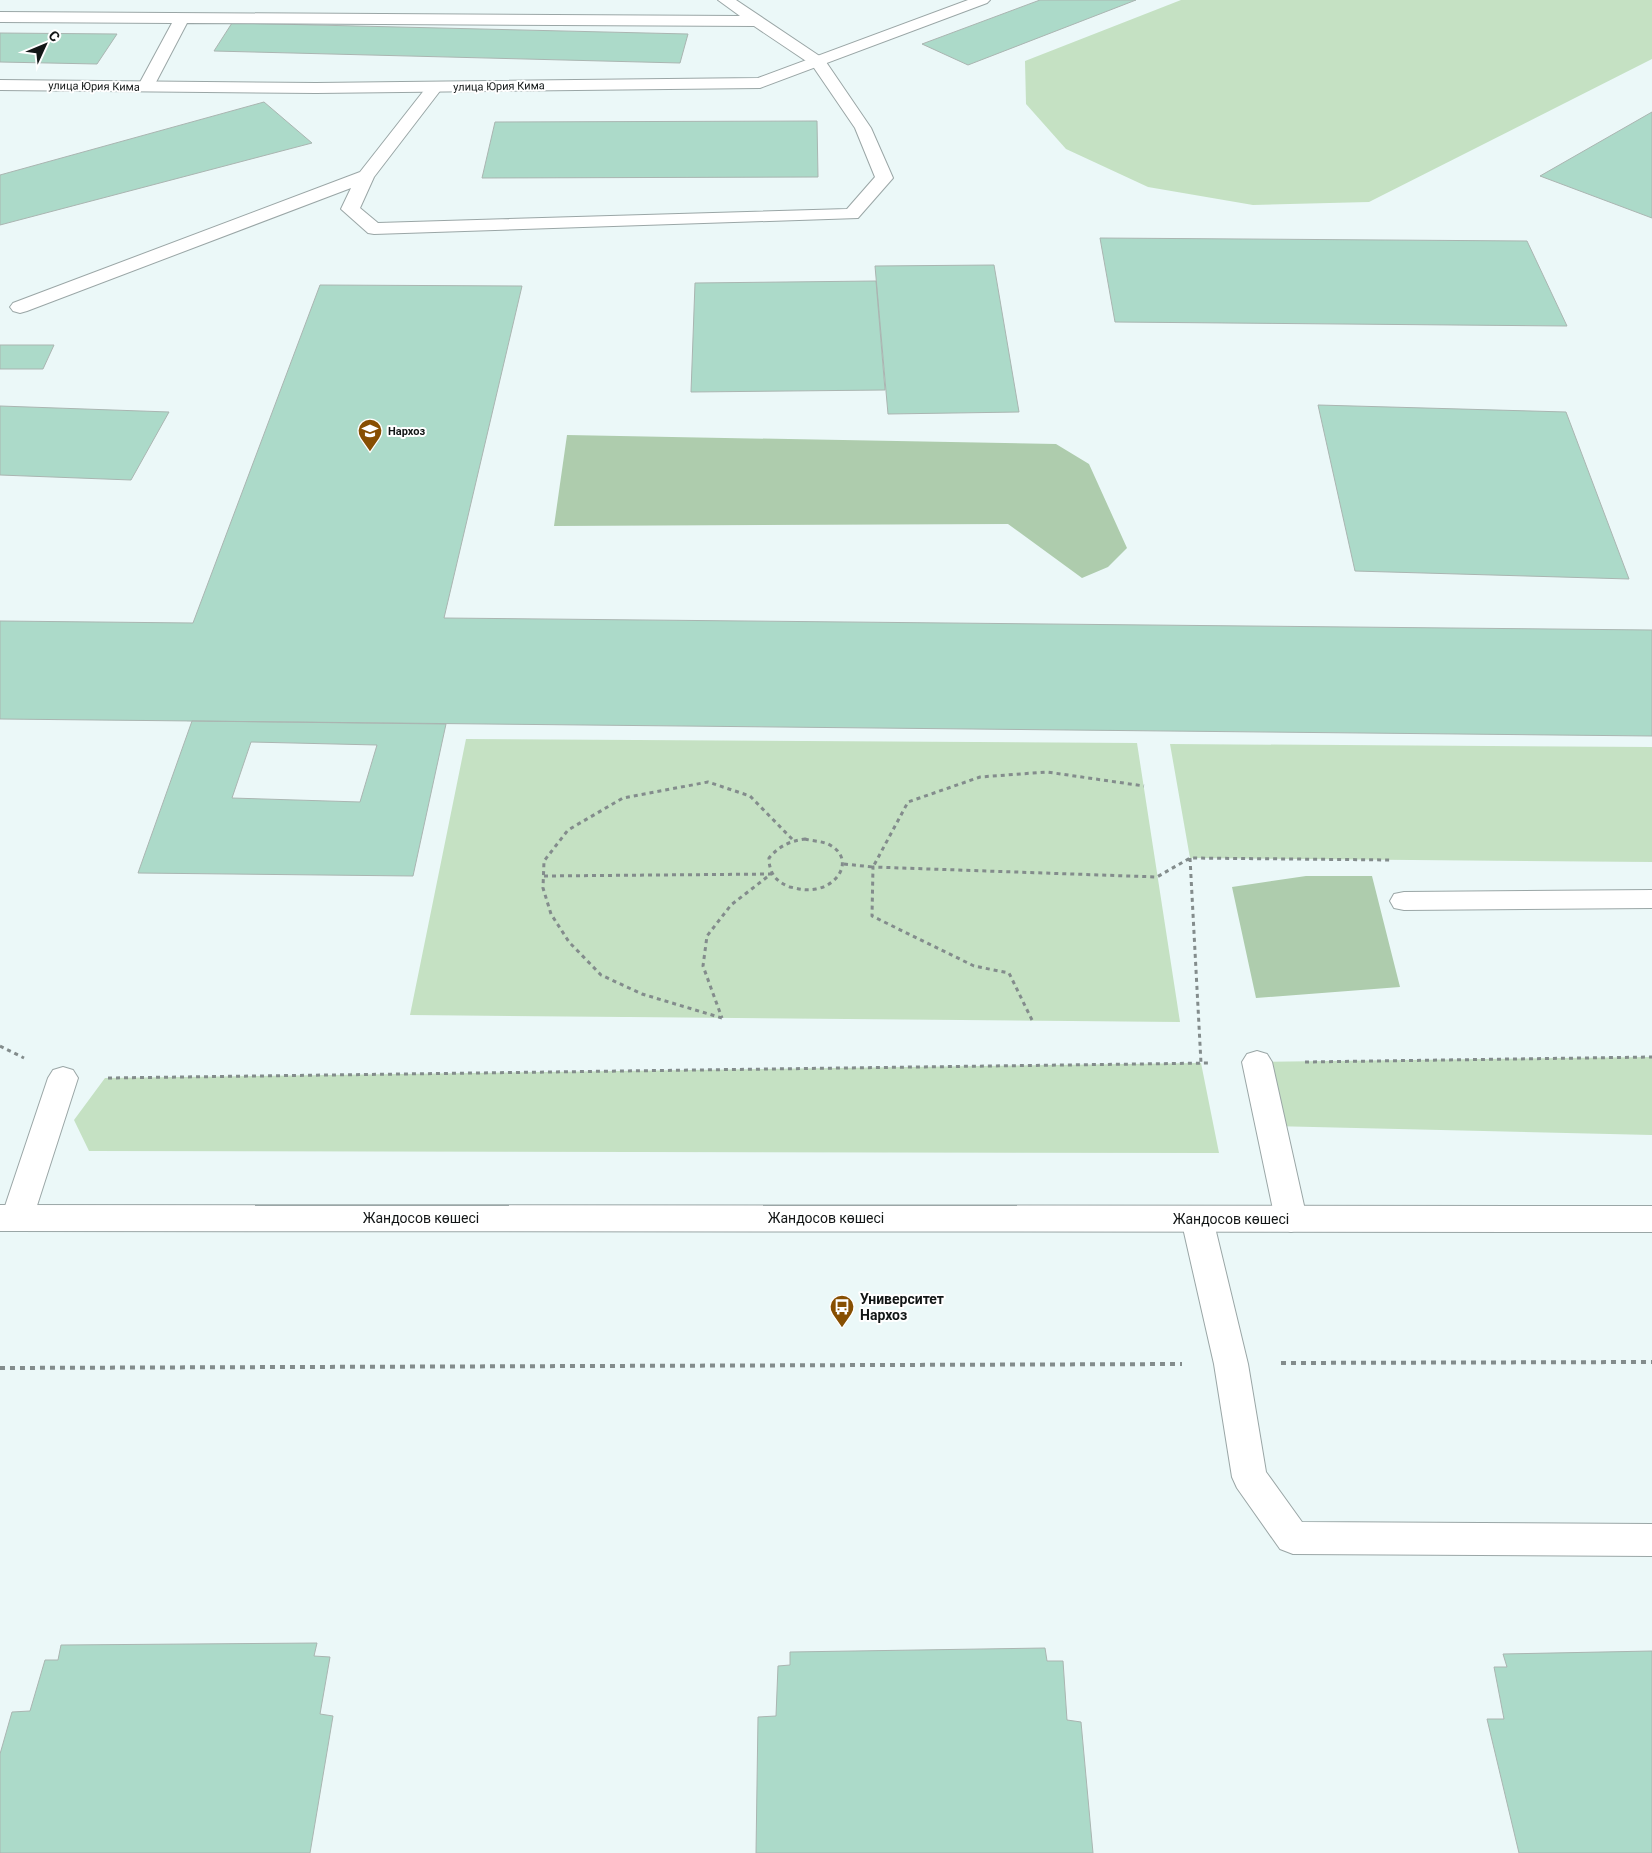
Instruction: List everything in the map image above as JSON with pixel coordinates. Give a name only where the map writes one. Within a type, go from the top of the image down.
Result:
[{"type":"street","points":[[434,87],[366,176],[350,209],[374,229],[852,214],[884,178],[863,128],[818,62],[726,0]]},
{"type":"street","name":"улица Юрия Кима","points":[[0,85],[434,87],[760,83],[982,0]]},
{"type":"street","points":[[0,17],[757,21]]},
{"type":"street","points":[[146,86],[182,18]]},
{"type":"street","points":[[20,307],[366,176]]},
{"type":"street","points":[[1404,901],[1652,899]]},
{"type":"street","points":[[1258,1062],[1291,1219]]},
{"type":"street","points":[[9,1218],[63,1078]]},
{"type":"street","name":"Жандосов көшесі","points":[[9,1218],[1652,1219]]},
{"type":"street","points":[[1197,1219],[1231,1364],[1249,1477],[1293,1538],[1652,1540]]},
{"type":"path","points":[[1032,1020],[1009,973],[974,966],[872,916],[873,867],[908,802],[980,777],[1047,772],[1144,786]]},
{"type":"path","points":[[771,874],[732,905],[707,936],[703,966],[722,1018],[642,994],[602,975],[569,942],[551,914],[543,888],[544,861],[568,830],[622,798],[708,782],[750,796],[793,840]]},
{"type":"path","points":[[805,838],[828,843],[842,856],[844,864],[842,873],[835,881],[814,890],[800,890],[778,882],[771,874],[769,858],[782,844],[793,840],[805,838]]},
{"type":"path","points":[[1190,858],[1202,1063]]},
{"type":"path","points":[[844,864],[873,867],[1157,877]]},
{"type":"path","points":[[544,876],[771,874]]},
{"type":"path","points":[[63,1078],[1652,1057]]},
{"type":"path","points":[[0,1368],[1652,1362]]},
{"type":"green space","points":[[1181,0],[1652,0],[1652,59],[1369,202],[1253,205],[1148,187],[1066,149],[1026,104],[1025,61]]},
{"type":"green space","points":[[567,435],[1056,444],[1089,464],[1127,548],[1108,567],[1082,578],[1008,524],[554,526]]},
{"type":"green space","points":[[466,739],[1137,743],[1180,1022],[410,1015]]},
{"type":"green space","points":[[1170,744],[1652,747],[1652,862],[1190,858]]},
{"type":"green space","points":[[1306,876],[1372,876],[1400,987],[1256,998],[1232,887]]},
{"type":"green space","points":[[1652,1057],[1652,1135],[1271,1126],[1257,1062]]},
{"type":"green space","points":[[1201,1063],[1219,1153],[89,1151],[74,1120],[105,1078]]},
{"type":"building","points":[[1040,0],[1136,0],[968,65],[922,44]]},
{"type":"building","points":[[232,23],[688,34],[680,63],[214,51]]},
{"type":"building","points":[[0,33],[117,34],[97,64],[0,62]]},
{"type":"building","points":[[264,102],[312,143],[0,225],[0,175]]},
{"type":"building","points":[[1652,112],[1652,218],[1540,176]]},
{"type":"building","points":[[817,121],[818,177],[482,178],[495,122]]},
{"type":"building","points":[[1100,238],[1527,241],[1567,326],[1115,322]]},
{"type":"building","points":[[994,265],[1019,412],[888,414],[875,266]]},
{"type":"building","points":[[876,281],[885,390],[691,392],[695,283]]},
{"type":"building","name":"Нархоз","points":[[320,285],[522,286],[444,618],[1652,630],[1652,736],[0,719],[0,621],[193,623]]},
{"type":"building","points":[[0,345],[54,345],[43,369],[0,369]]},
{"type":"building","points":[[1318,405],[1566,412],[1629,579],[1355,571]]},
{"type":"building","points":[[0,406],[169,412],[131,480],[0,475]]},
{"type":"building","points":[[192,721],[446,724],[413,876],[138,873]],"holes":[[[251,742],[377,745],[360,802],[232,798]]]},
{"type":"building","points":[[317,1643],[314,1656],[330,1657],[320,1714],[333,1716],[310,1853],[0,1853],[0,1754],[12,1712],[30,1711],[45,1660],[58,1660],[61,1645]]},
{"type":"building","points":[[1045,1648],[1047,1661],[1063,1661],[1067,1720],[1081,1722],[1093,1853],[756,1853],[758,1717],[776,1716],[778,1666],[790,1665],[790,1652]]},
{"type":"building","points":[[1652,1651],[1652,1853],[1519,1853],[1487,1719],[1504,1719],[1494,1667],[1507,1667],[1503,1654]]},
{"type":"place","name":"Нархоз","points":[[370,452]]},
{"type":"place","name":"Университет Нархоз","points":[[842,1328]]}]
